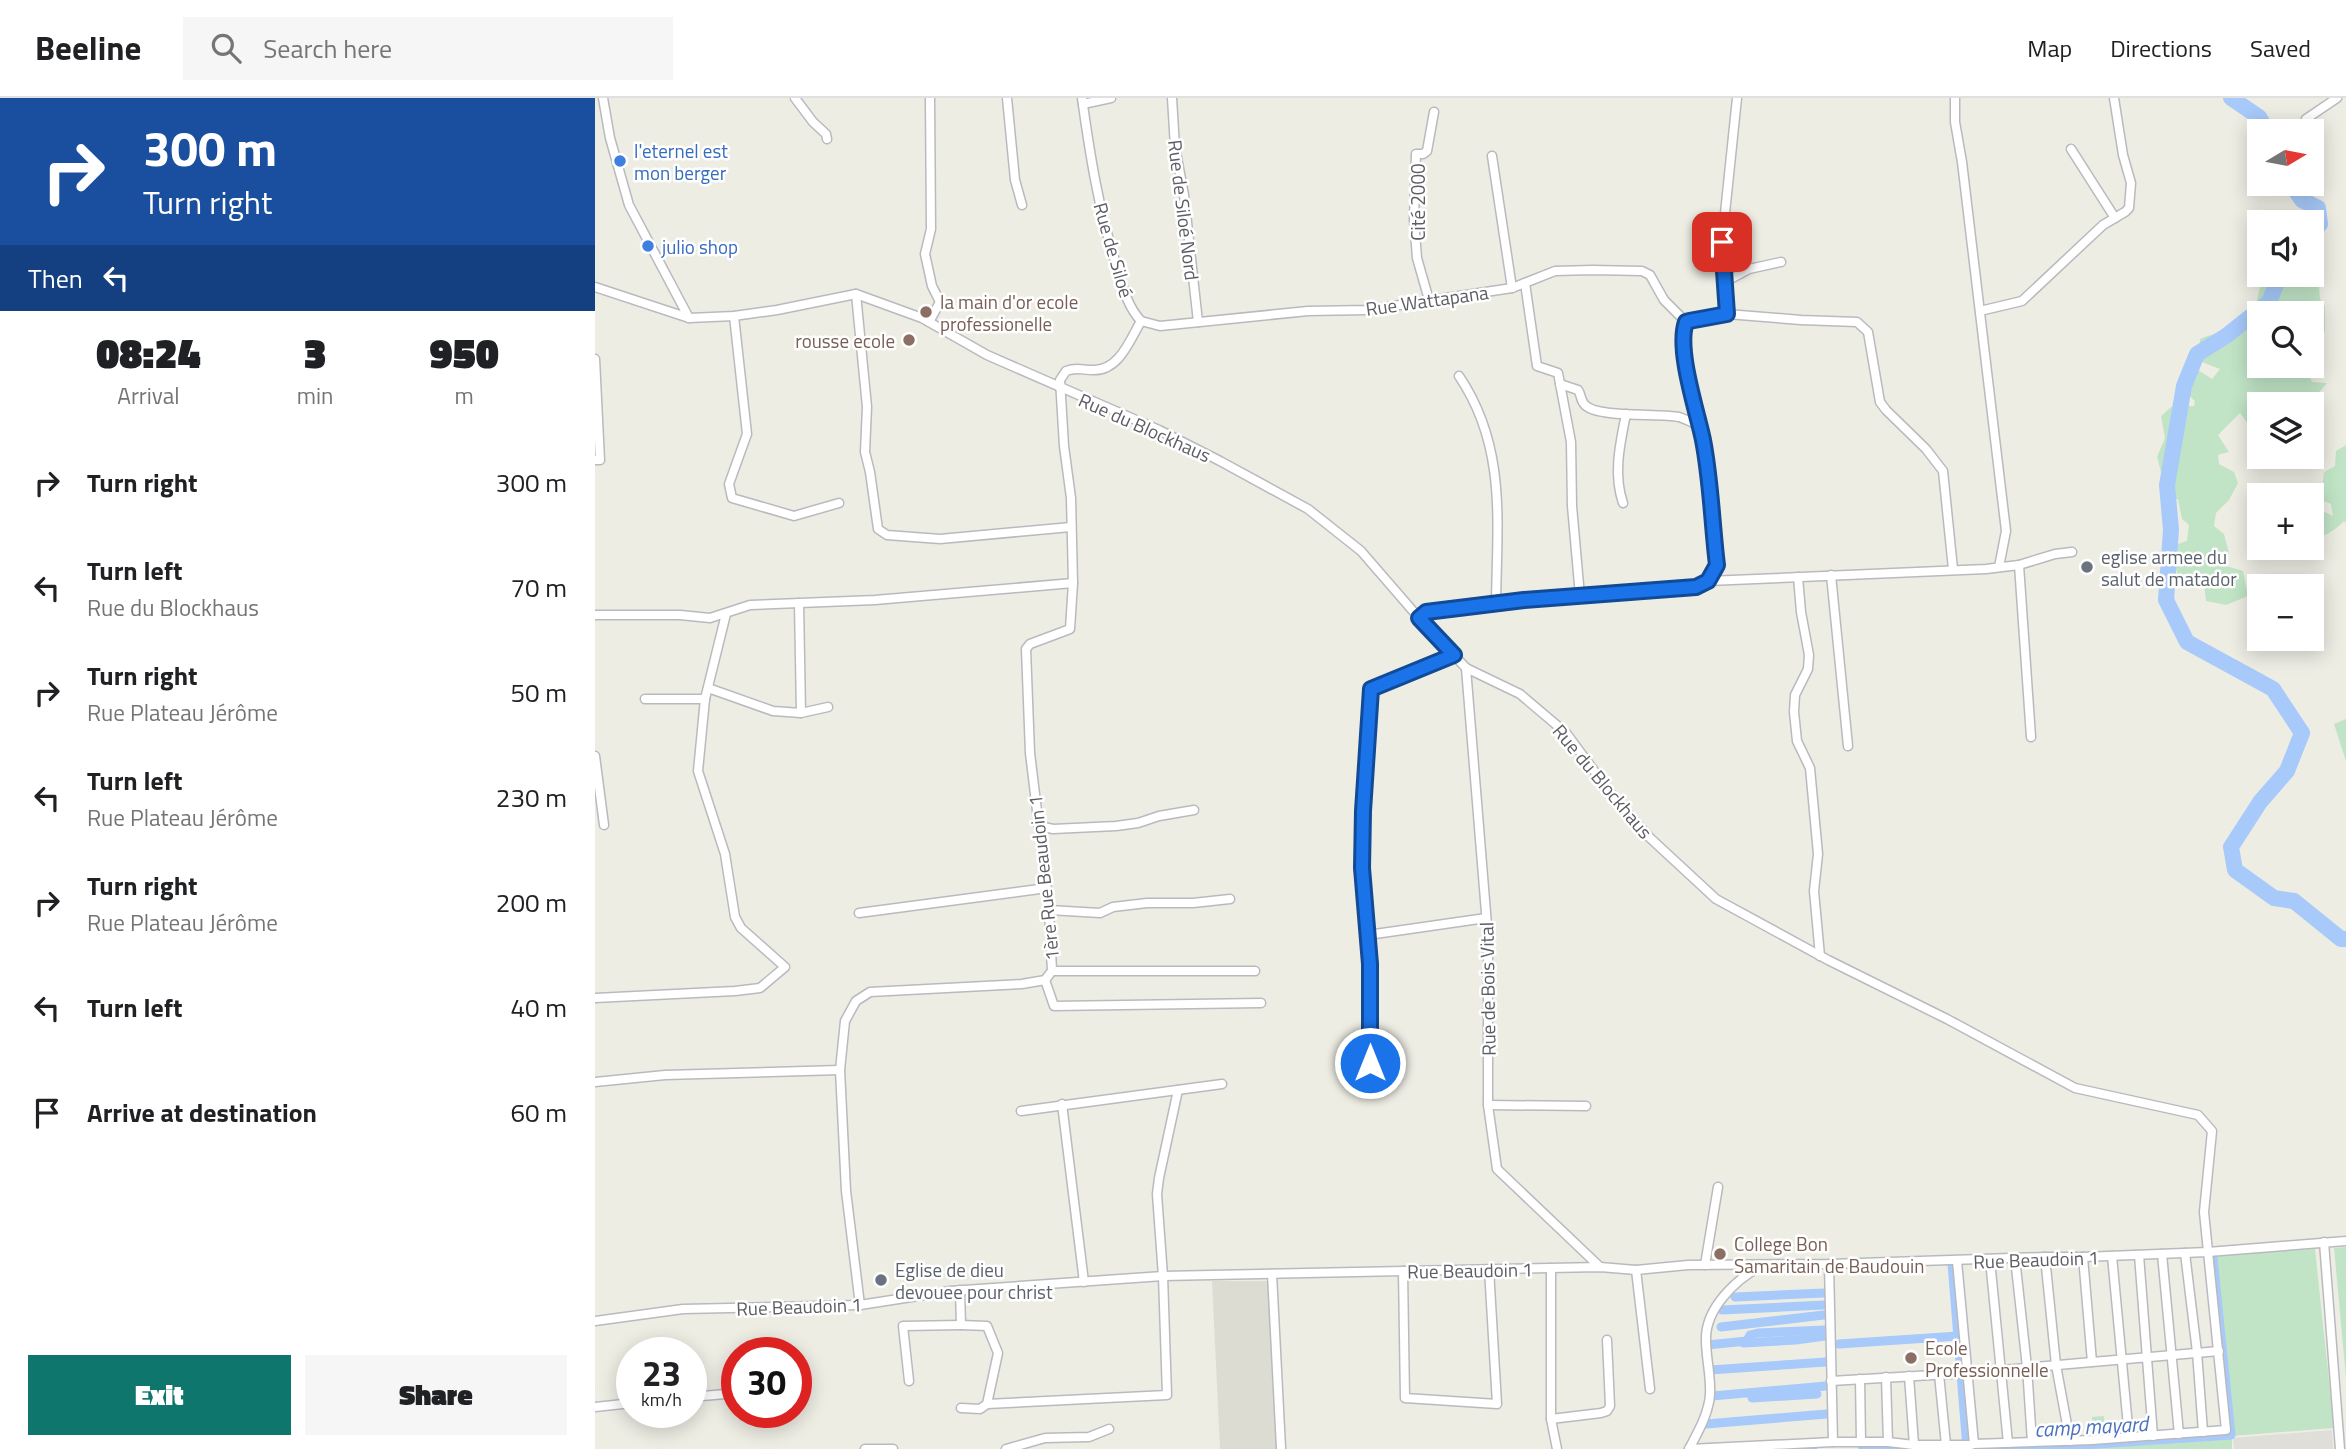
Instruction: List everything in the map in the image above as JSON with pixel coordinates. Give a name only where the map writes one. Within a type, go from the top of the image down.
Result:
[{"type":"street","points":[[603,98],[610,138],[629,205],[689,318]]},
{"type":"street","points":[[795,98],[826,134],[827,139]]},
{"type":"street","points":[[929,323],[940,302],[932,286],[925,254],[931,229],[930,98]]},
{"type":"street","points":[[1007,98],[1016,180],[1022,205]]},
{"type":"street","points":[[1083,101],[1111,98]]},
{"type":"street","name":"Rue de Siloé Nord","points":[[1172,98],[1175,147],[1184,195],[1198,322]]},
{"type":"street","points":[[1727,314],[1722,242],[1737,98]]},
{"type":"street","points":[[1955,98],[1955,122],[2006,531],[1999,567]]},
{"type":"street","points":[[1980,311],[2022,301],[2103,225],[2129,208],[2132,195],[2114,98]]},
{"type":"street","points":[[2306,119],[2337,98]]},
{"type":"street","name":"Rue de Siloé","points":[[1061,389],[1060,380],[1066,371],[1079,367],[1094,370],[1108,367],[1121,356],[1141,321],[1129,306],[1108,241],[1094,178],[1083,101]]},
{"type":"street","name":"Cité 2000","points":[[1429,300],[1417,258],[1414,220],[1416,154],[1427,151],[1434,112]]},
{"type":"street","points":[[2071,149],[2115,218]]},
{"type":"street","points":[[1492,156],[1512,288]]},
{"type":"street","points":[[1725,282],[1749,269],[1781,262]]},
{"type":"street","name":"Rue Wattapana","points":[[1141,321],[1160,326],[1308,311],[1367,310],[1512,288],[1555,271],[1641,271],[1650,275],[1664,300],[1686,322]]},
{"type":"street","points":[[1525,283],[1537,366],[1558,373],[1571,442],[1572,506],[1580,596]]},
{"type":"street","points":[[595,287],[689,318],[777,310],[856,294],[867,407],[865,452],[877,529],[887,535],[940,539],[1071,527]]},
{"type":"street","name":"Rue du Blockhaus","points":[[856,294],[929,323],[987,355],[1159,430],[1308,509],[1361,551],[1467,668],[1520,694],[1566,733],[1615,799],[1649,837],[1716,899],[1820,956],[1947,1018],[2075,1088],[2198,1115],[2212,1131],[2204,1212],[2226,1430],[2203,1432]]},
{"type":"street","points":[[1708,581],[1717,565],[1703,442],[1686,365],[1683,330],[1686,322],[1727,314],[1862,324],[1868,332],[1880,402],[1926,449],[1943,471],[1953,569]]},
{"type":"street","points":[[734,316],[747,434],[729,484],[732,498],[794,516],[839,503]]},
{"type":"street","points":[[595,359],[600,460],[595,460]]},
{"type":"street","points":[[1459,376],[1474,398],[1497,482],[1496,603]]},
{"type":"street","points":[[1560,384],[1578,390],[1582,401],[1589,408],[1626,414],[1670,416],[1699,426]]},
{"type":"street","name":"1ère Rue Beaudoin 1","points":[[860,1305],[846,1191],[840,1070],[845,1021],[856,1001],[870,992],[1022,984],[1045,980],[1052,971],[1047,888],[1030,753],[1026,649],[1030,643],[1070,629],[1073,583],[1071,498],[1064,446],[1061,389]]},
{"type":"street","points":[[1623,503],[1617,472],[1626,414]]},
{"type":"street","points":[[1419,618],[1426,612],[1496,603],[1696,587],[1708,581],[1999,567],[2072,552]]},
{"type":"street","points":[[2019,565],[2031,737]]},
{"type":"street","points":[[1831,575],[1848,747]]},
{"type":"street","points":[[1798,577],[1809,654],[1808,669],[1795,695],[1794,712],[1797,741],[1810,768],[1813,795],[1818,853],[1814,891],[1820,956]]},
{"type":"street","points":[[595,615],[680,615],[710,618],[750,604],[875,600],[1073,583]]},
{"type":"street","points":[[799,603],[801,713]]},
{"type":"street","points":[[595,998],[759,988],[785,967],[741,928],[735,917],[725,854],[698,771],[705,699],[726,614]]},
{"type":"street","points":[[1370,1063],[1370,964],[1362,868],[1371,689],[1454,655]]},
{"type":"street","name":"Rue de Bois Vital","points":[[1467,668],[1486,918],[1488,1105],[1497,1169],[1600,1267]]},
{"type":"street","points":[[708,688],[773,711],[801,713],[828,707]]},
{"type":"street","points":[[645,699],[705,699]]},
{"type":"street","points":[[595,756],[604,825]]},
{"type":"street","points":[[1039,826],[1053,829],[1117,826],[1193,810]]},
{"type":"street","points":[[859,913],[1047,888]]},
{"type":"street","points":[[1049,910],[1100,913],[1113,907],[1147,903],[1193,903],[1230,899]]},
{"type":"street","points":[[1368,935],[1486,918]]},
{"type":"street","points":[[1052,971],[1255,971]]},
{"type":"street","points":[[1045,980],[1054,1006],[1261,1003]]},
{"type":"street","points":[[595,1082],[665,1075],[840,1070]]},
{"type":"street","points":[[1021,1111],[1222,1084]]},
{"type":"street","points":[[961,1408],[980,1409],[988,1404],[1167,1395],[1157,1195],[1178,1090]]},
{"type":"street","points":[[1062,1104],[1084,1282]]},
{"type":"street","points":[[1488,1105],[1586,1106]]},
{"type":"street","points":[[1705,1265],[1718,1187]]},
{"type":"street","name":"Rue Beaudoin 1","points":[[595,1321],[683,1309],[860,1305],[960,1290],[1163,1276],[1600,1267],[1636,1270],[1705,1265],[2083,1258],[2346,1241]]},
{"type":"street","points":[[2324,1242],[2340,1449]]},
{"type":"street","points":[[1957,1261],[1964,1373],[1974,1444],[2070,1441],[2203,1432],[2185,1253]]},
{"type":"street","points":[[2162,1254],[2179,1434]]},
{"type":"street","points":[[2139,1255],[2153,1436]]},
{"type":"street","points":[[2112,1256],[2129,1437]]},
{"type":"street","points":[[2045,1257],[2056,1365],[2070,1441]]},
{"type":"street","points":[[2015,1258],[2032,1442]]},
{"type":"street","points":[[2083,1258],[2092,1362]]},
{"type":"street","points":[[1990,1260],[2008,1443]]},
{"type":"street","points":[[1689,1449],[1699,1431],[1710,1395],[1705,1338],[1711,1313],[1745,1276],[1764,1264]]},
{"type":"street","points":[[1829,1264],[1833,1442]]},
{"type":"street","points":[[1551,1268],[1551,1419],[1557,1449]]},
{"type":"street","points":[[1403,1271],[1405,1398],[1497,1404],[1489,1269]]},
{"type":"street","points":[[1636,1270],[1650,1388]]},
{"type":"street","points":[[1272,1274],[1281,1448]]},
{"type":"street","points":[[960,1290],[961,1325]]},
{"type":"street","points":[[909,1381],[903,1326],[986,1326],[998,1353],[988,1404]]},
{"type":"street","points":[[1551,1419],[1607,1411],[1610,1406],[1607,1340]]},
{"type":"street","points":[[1831,1381],[1964,1373],[2219,1350]]},
{"type":"street","points":[[1939,1374],[1945,1445]]},
{"type":"street","points":[[1909,1376],[1914,1445]]},
{"type":"street","points":[[1886,1377],[1888,1442]]},
{"type":"street","points":[[1860,1379],[1861,1442]]},
{"type":"street","points":[[595,1407],[616,1405]]},
{"type":"street","points":[[1006,1449],[1045,1438],[1089,1437],[1109,1429]]},
{"type":"street","points":[[1689,1449],[1833,1442],[1968,1444]]},
{"type":"street","points":[[865,1449],[893,1449]]},
{"type":"shaded area","points":[[1212,1281],[1271,1281],[1280,1449],[1220,1449]]},
{"type":"shaded area","points":[[2332,1430],[2333,1449],[2234,1449],[2233,1438]]},
{"type":"green space","points":[[2260,287],[2319,287],[2321,301],[2257,301]]},
{"type":"green space","points":[[2247,328],[2247,378],[2310,378],[2312,382],[2327,383],[2319,392],[2247,392],[2247,423],[2240,413],[2218,435],[2229,452],[2218,455],[2219,464],[2234,472],[2238,483],[2229,500],[2216,513],[2214,526],[2224,534],[2229,553],[2223,565],[2243,571],[2247,591],[2247,596],[2226,605],[2206,601],[2204,583],[2193,589],[2180,584],[2172,553],[2175,545],[2187,541],[2189,525],[2182,519],[2178,499],[2168,500],[2170,485],[2161,472],[2157,457],[2165,438],[2161,416],[2171,407],[2194,406],[2195,401],[2187,394],[2189,380],[2198,370],[2212,379],[2220,369],[2199,361],[2200,339]]},
{"type":"green space","points":[[2346,445],[2346,523],[2344,521],[2324,535],[2324,512],[2333,516],[2331,504],[2324,501],[2324,472],[2335,466],[2336,451]]},
{"type":"green space","points":[[2346,719],[2346,761],[2334,724]]},
{"type":"green space","points":[[2346,1247],[2346,1378],[2334,1248]]},
{"type":"green space","points":[[2315,1249],[2334,1428],[2232,1436],[2232,1449],[1999,1449],[2231,1435],[2214,1255]]},
{"type":"green space","points":[[2104,1416],[2105,1434],[2093,1435],[2092,1417]]},
{"type":"waterway","points":[[2231,98],[2260,119]]},
{"type":"waterway","points":[[2299,196],[2318,210]]},
{"type":"waterway","points":[[2275,287],[2269,302],[2226,336],[2197,354],[2184,386],[2167,485],[2171,530],[2166,600],[2187,642],[2273,689],[2302,733],[2287,771],[2260,802],[2231,847],[2235,870],[2274,898],[2294,901],[2341,939],[2346,939]]},
{"type":"waterway","name":"camp mayard","points":[[1963,1448],[2068,1446],[2231,1435],[2213,1258]]},
{"type":"waterway","points":[[1952,1264],[1967,1448]]},
{"type":"waterway","points":[[1735,1297],[1824,1293]]},
{"type":"waterway","points":[[1722,1310],[1824,1305]]},
{"type":"waterway","points":[[1721,1327],[1824,1315]]},
{"type":"waterway","points":[[1707,1345],[1747,1341],[1750,1335],[1758,1333],[1825,1330]]},
{"type":"waterway","points":[[1743,1343],[1825,1336]]},
{"type":"waterway","points":[[1839,1344],[1958,1336]]},
{"type":"waterway","points":[[1710,1370],[1826,1362]]},
{"type":"waterway","points":[[1712,1396],[1826,1386]]},
{"type":"waterway","points":[[1752,1398],[1817,1394]]},
{"type":"waterway","points":[[1706,1424],[1827,1414]]},
{"type":"waterway","name":"camp mayard","points":[[1862,1446],[1917,1449]]},
{"type":"waterway","name":"camp mayard","points":[[1776,1449],[1813,1447]]},
{"type":"place","name":"l'eternel est mon berger","points":[[620,161]]},
{"type":"place","name":"julio shop","points":[[648,246]]},
{"type":"place","name":"la main d'or ecole professionelle","points":[[926,312]]},
{"type":"place","name":"rousse ecole","points":[[909,340]]},
{"type":"place","name":"eglise armee du salut de matador","points":[[2087,567]]},
{"type":"place","name":"College Bon Samaritain de Baudouin","points":[[1720,1254]]},
{"type":"place","name":"Eglise de dieu devouee pour christ","points":[[881,1280]]},
{"type":"place","name":"Ecole Professionnelle","points":[[1911,1358]]},
{"type":"route","points":[[1370,1063],[1370,964],[1362,868],[1371,689],[1454,655],[1419,618],[1426,612],[1524,600],[1696,587],[1708,581],[1717,565],[1703,442],[1686,365],[1683,330],[1686,322],[1727,314],[1722,242]]}]
